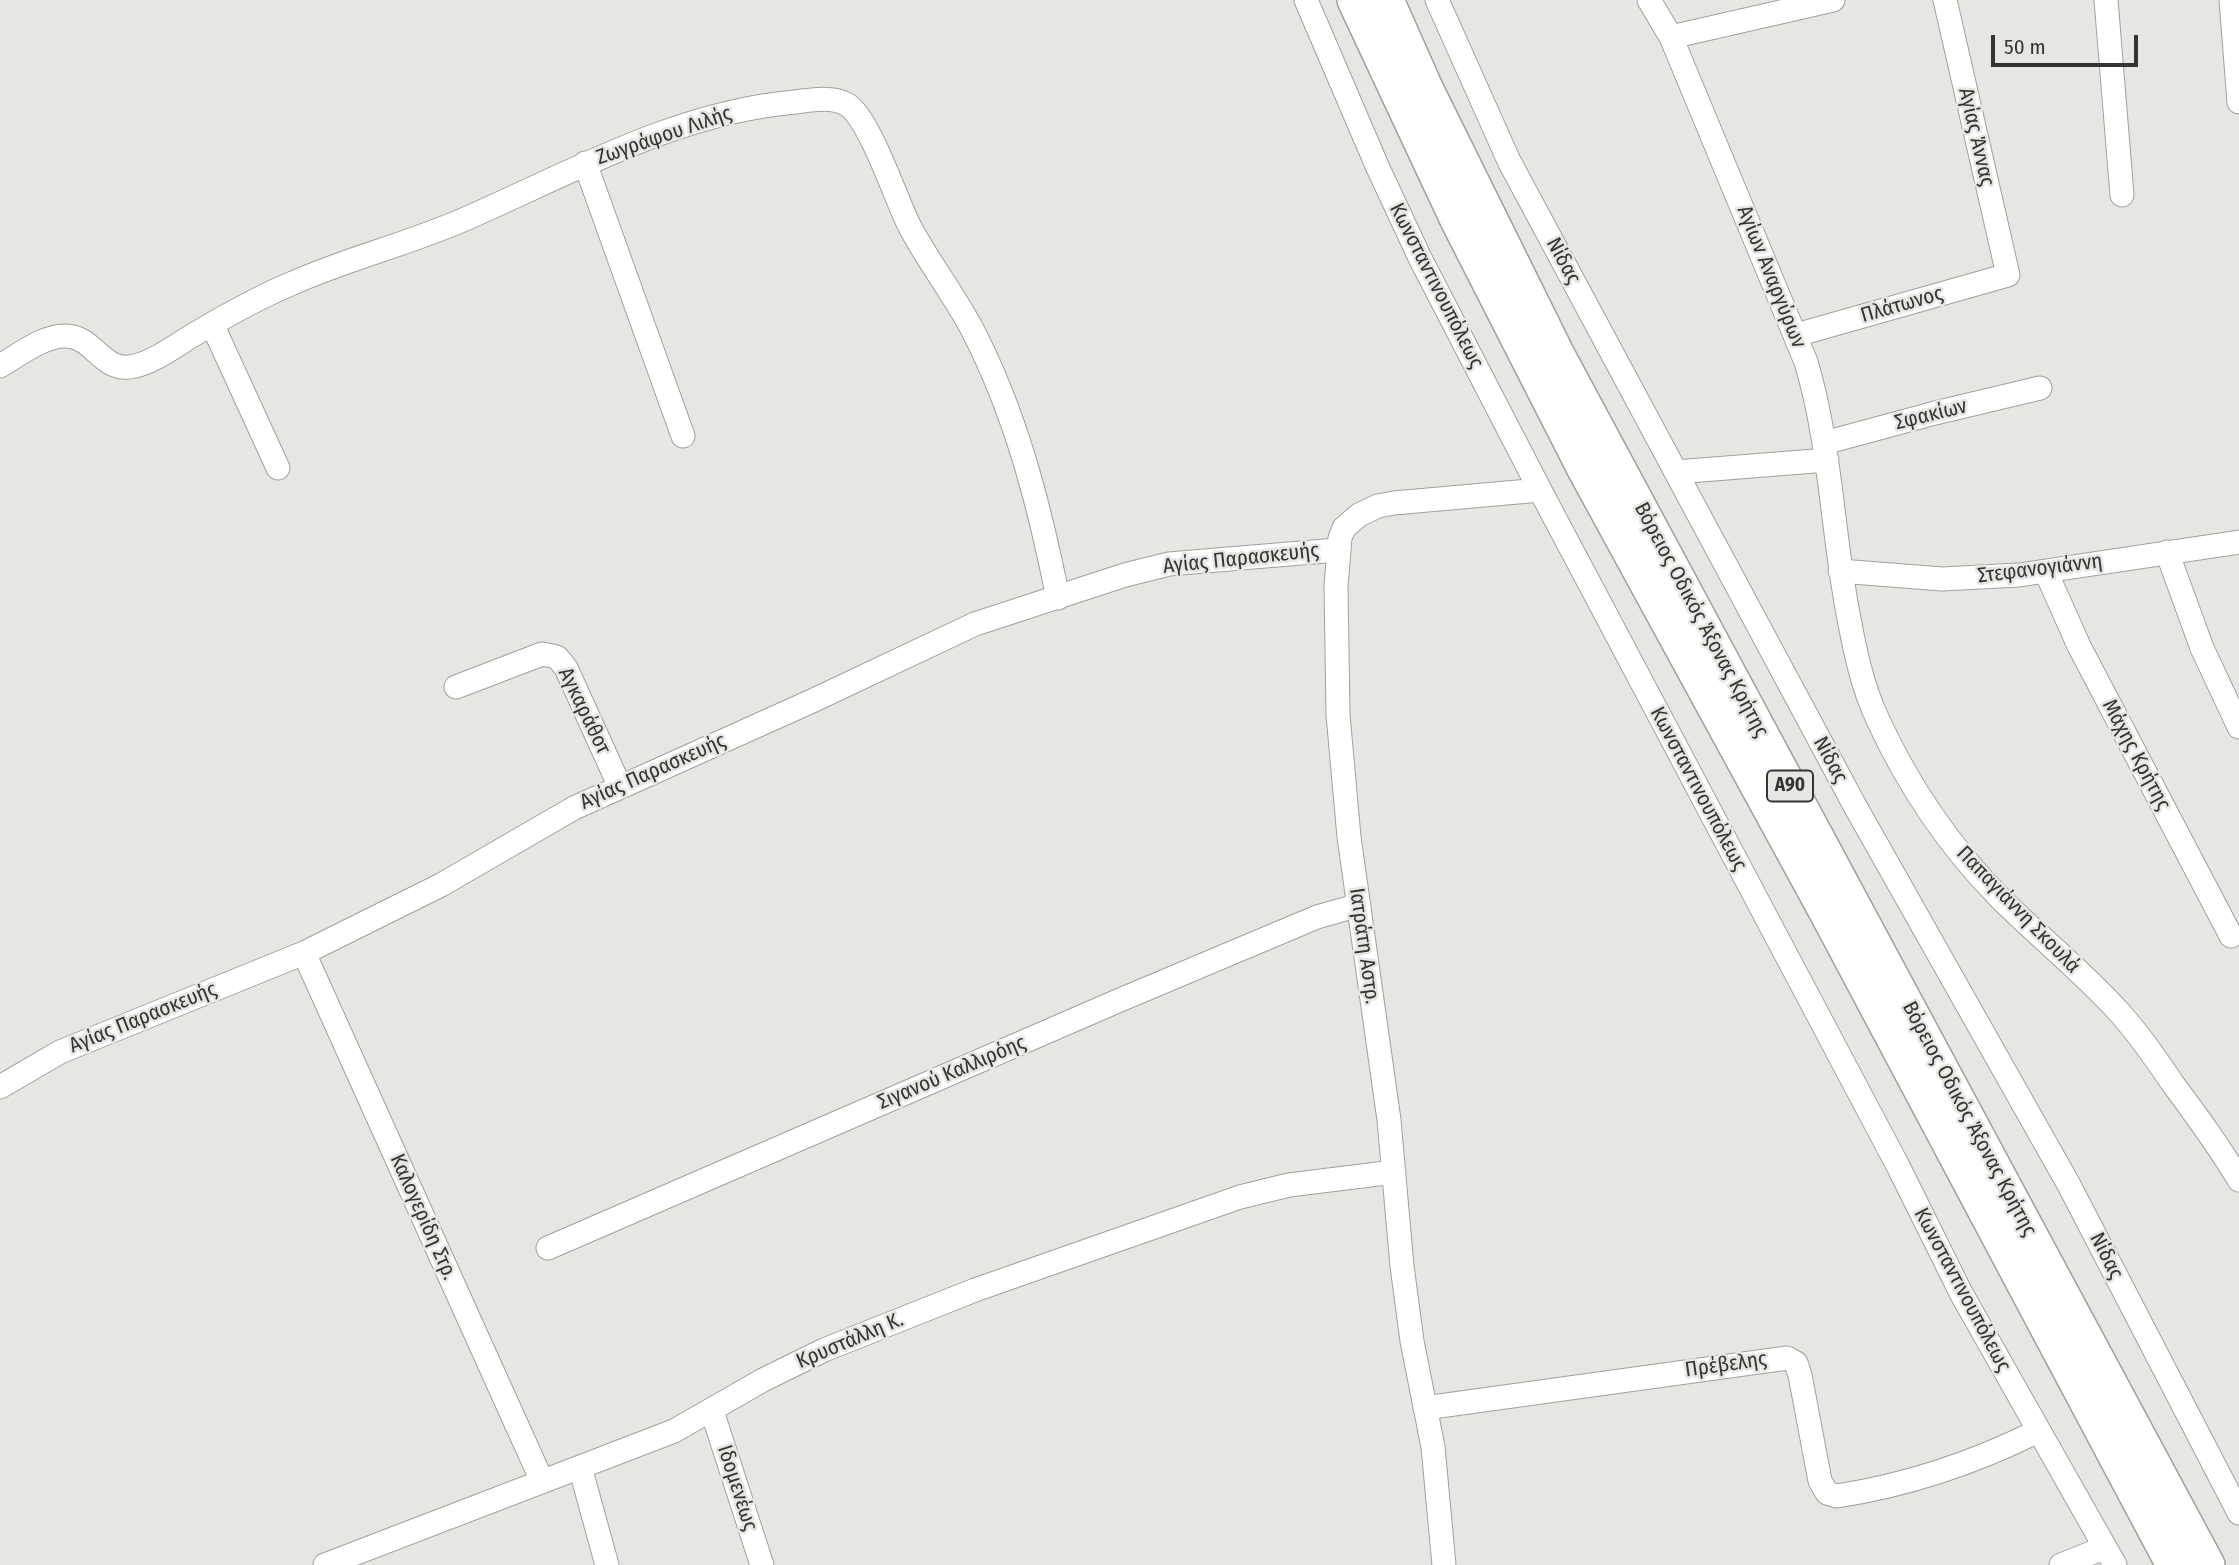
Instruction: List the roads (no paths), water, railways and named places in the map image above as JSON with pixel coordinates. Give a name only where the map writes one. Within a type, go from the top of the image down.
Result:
[{"type":"highway","name":"Βόρειος Οδικός Άξονας Κρήτης","points":[[1354,0],[1457,220],[1584,469],[1827,914],[2173,1565]]},
{"type":"highway","name":"Βόρειος Οδικός Άξονας Κρήτης","points":[[1387,0],[1426,88],[1558,355],[2208,1565]]},
{"type":"street","name":"Κωνσταντινουπόλεως","points":[[1306,0],[1420,258],[1898,1166],[1961,1293],[2110,1556]]},
{"type":"street","name":"Νίδας","points":[[1437,0],[1509,161],[1855,806],[2069,1185],[2239,1513]]},
{"type":"street","name":"Αγίων Αναργύρων","points":[[1649,0],[1671,37],[1796,335],[1814,393],[1825,452],[1840,571]]},
{"type":"street","points":[[1671,37],[1833,0]]},
{"type":"street","name":"Αγίας Άννας","points":[[1945,0],[2008,275]]},
{"type":"street","points":[[2106,0],[2122,195]]},
{"type":"street","points":[[2231,0],[2239,102]]},
{"type":"street","name":"Ζωγράφου Λιλής","points":[[0,366],[51,339],[66,336],[80,339],[110,364],[131,367],[148,361],[289,284],[432,233],[585,163],[659,135],[712,116],[742,109],[825,100],[842,102],[851,108],[863,124],[910,228],[961,309],[993,373],[1034,488],[1058,598]]},
{"type":"street","points":[[585,163],[683,436]]},
{"type":"street","name":"Πλάτωνος","points":[[1796,335],[2008,275]]},
{"type":"street","points":[[212,324],[278,468]]},
{"type":"street","name":"Σφακίων","points":[[1676,472],[1825,452],[1935,413],[2040,388]]},
{"type":"street","name":"Ιατράτη Αστρ.","points":[[1444,1565],[1438,1485],[1407,1304],[1385,1094],[1341,760],[1336,622],[1337,550],[1344,528],[1359,515],[1378,506],[1540,490]]},
{"type":"street","name":"Στεφανογιάννη","points":[[1840,571],[1942,579],[2046,572],[2239,542]]},
{"type":"street","name":"Αγίας Παρασκευής","points":[[0,1087],[60,1052],[304,953],[441,885],[574,808],[975,624],[1125,575],[1170,564],[1337,550]]},
{"type":"street","points":[[2167,552],[2202,648],[2239,727]]},
{"type":"street","name":"Παπαγιάννη Σκουλά","points":[[1840,571],[1856,656],[1868,695],[1888,740],[1945,834],[1979,875],[2131,1026],[2239,1180]]},
{"type":"street","name":"Μάχης Κρήτης","points":[[2046,572],[2079,646],[2231,936]]},
{"type":"street","name":"Αγκαράθοτ","points":[[456,687],[542,654],[557,657],[566,668],[620,787]]},
{"type":"street","name":"Σιγανού Καλλιρόης","points":[[548,1248],[1132,995],[1317,917],[1359,905]]},
{"type":"street","name":"Καλογερίδη Στρ.","points":[[304,953],[542,1481]]},
{"type":"street","name":"Κρυστάλλη Κ.","points":[[325,1565],[674,1431],[763,1380],[861,1334],[1189,1213],[1289,1185],[1394,1172]]},
{"type":"street","name":"Πρέβελης","points":[[1425,1408],[1793,1359],[1798,1368],[1820,1481],[1827,1493],[1838,1496],[1931,1476],[2038,1431]]},
{"type":"street","name":"Ιδομενέως","points":[[712,1410],[762,1565]]},
{"type":"street","points":[[580,1467],[607,1565]]},
{"type":"street","points":[[2061,1565],[2110,1556]]}]
